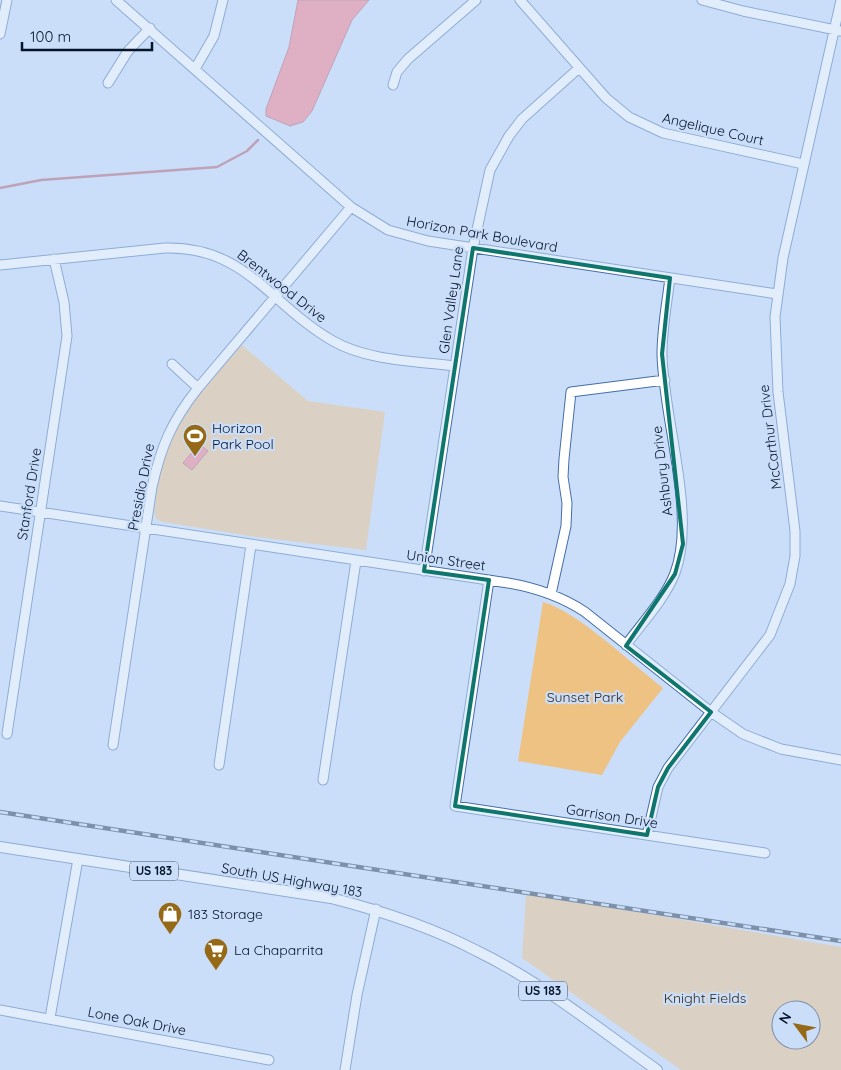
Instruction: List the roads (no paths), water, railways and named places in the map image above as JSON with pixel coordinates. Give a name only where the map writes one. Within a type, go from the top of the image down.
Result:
[{"type":"main road","name":"South US Highway 183","points":[[0,847],[332,898],[376,909],[478,951],[506,967],[657,1070]]},
{"type":"street","points":[[0,34],[7,0]]},
{"type":"street","name":"Horizon Park Boulevard","points":[[116,0],[150,28],[294,158],[369,220],[407,236],[473,248],[777,294]]},
{"type":"street","points":[[194,69],[214,36],[223,0]]},
{"type":"street","points":[[393,86],[397,72],[408,59],[476,0]]},
{"type":"street","name":"Angelique Court","points":[[520,0],[616,107],[644,125],[664,133],[803,164]]},
{"type":"street","points":[[702,0],[742,11],[838,30]]},
{"type":"street","name":"McCarthur Drive","points":[[647,835],[655,795],[668,768],[770,635],[781,610],[792,575],[795,530],[778,392],[775,317],[777,294],[803,164],[838,30],[841,0]]},
{"type":"street","points":[[108,83],[128,51],[150,28]]},
{"type":"street","name":"Glen Valley Lane","points":[[424,570],[473,248],[484,190],[498,153],[522,119],[579,68]]},
{"type":"street","name":"Presidio Drive","points":[[113,745],[159,454],[176,417],[198,388],[351,207]]},
{"type":"street","name":"Brentwood Drive","points":[[0,264],[185,247],[223,258],[242,269],[317,331],[351,349],[374,355],[455,366]]},
{"type":"street","name":"Stanford Drive","points":[[6,734],[67,336],[64,302],[54,259]]},
{"type":"street","name":"Ashbury Drive","points":[[626,646],[660,599],[675,574],[683,544],[682,516],[665,380],[663,335],[670,278]]},
{"type":"street","points":[[172,364],[198,388]]},
{"type":"street","points":[[551,594],[566,526],[567,503],[563,477],[571,392],[665,380]]},
{"type":"street","name":"Union Street","points":[[0,506],[526,586],[551,594],[585,612],[710,712],[760,742],[781,749],[841,760]]},
{"type":"street","points":[[219,766],[251,544]]},
{"type":"street","points":[[323,780],[356,561]]},
{"type":"street","name":"Garrison Drive","points":[[489,580],[455,806],[765,853]]},
{"type":"street","points":[[50,1018],[78,859]]},
{"type":"street","points":[[345,1070],[357,995],[376,909]]},
{"type":"street","name":"Lone Oak Drive","points":[[0,1010],[269,1060]]},
{"type":"waterway","points":[[0,188],[41,180],[217,167],[247,151],[258,140]]},
{"type":"railway","points":[[0,812],[841,941]]},
{"type":"place","name":"Horizon Park Pool","points":[[195,457]]},
{"type":"place","name":"183 Storage","points":[[170,935]]},
{"type":"place","name":"La Chaparrita","points":[[216,971]]},
{"type":"park label","name":"Sunset Park","points":[[585,697]]},
{"type":"park label","name":"Knight Fields","points":[[705,998]]}]
